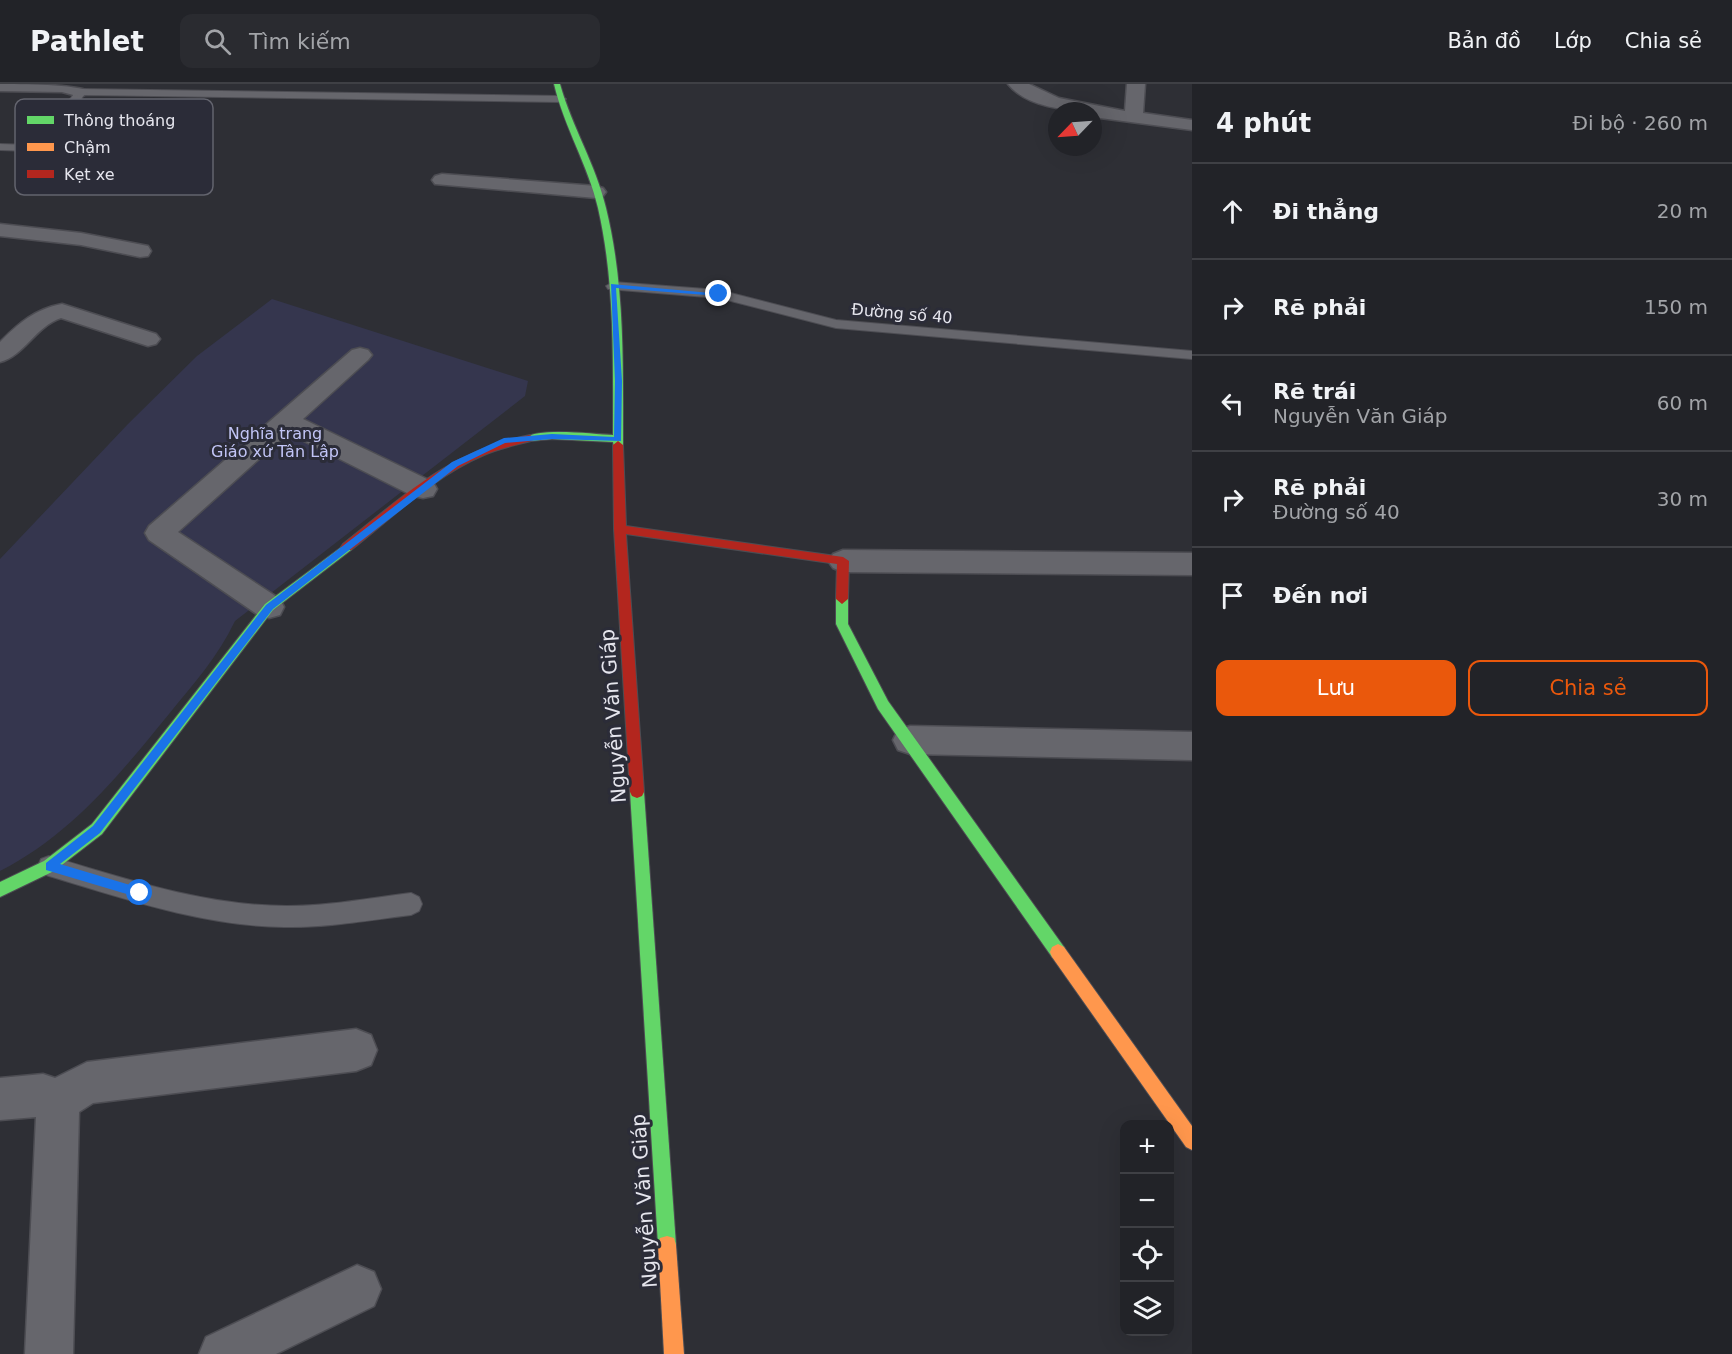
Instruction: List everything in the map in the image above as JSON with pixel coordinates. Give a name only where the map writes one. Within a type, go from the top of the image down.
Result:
[{"type":"street","name":"Nguyễn Văn Giáp","points":[[557,84],[602,207],[613,286],[619,381],[620,529],[675,1354]]},
{"type":"street","points":[[1017,84],[1047,100],[1192,125]]},
{"type":"street","points":[[1134,116],[1136,84]]},
{"type":"street","points":[[0,86],[63,87],[81,92]]},
{"type":"street","points":[[442,180],[596,192]]},
{"type":"street","points":[[0,230],[81,239],[140,251]]},
{"type":"street","points":[[0,355],[41,318],[62,311],[148,339]]},
{"type":"street","points":[[269,607],[159,533],[360,355]]},
{"type":"street","points":[[285,421],[423,489]]},
{"type":"street","points":[[0,890],[50,866],[96,829],[269,607],[455,464],[504,441],[552,436],[618,439]]},
{"type":"street","points":[[620,529],[843,561],[1192,564]]},
{"type":"street","points":[[843,561],[842,624],[884,705],[1192,1141]]},
{"type":"street","points":[[910,740],[1192,746]]},
{"type":"street","points":[[0,1099],[43,1095],[58,1100],[87,1083],[356,1050]]},
{"type":"street","points":[[49,1354],[58,1100]]},
{"type":"street","points":[[223,1354],[357,1289]]},
{"type":"lane","points":[[76,99],[81,92],[561,99]]},
{"type":"lane","points":[[0,147],[15,147]]},
{"type":"lane","name":"Đường số 40","points":[[613,286],[719,294],[836,324],[1192,356]]},
{"type":"lane","points":[[50,866],[140,893],[214,911],[272,916],[411,904]]},
{"type":"green space","name":"Nghĩa trang Giáo xứ Tân Lập","points":[[272,299],[528,381],[525,396],[235,621],[205,669],[113,781],[93,802],[49,840],[0,871],[0,559],[128,424],[197,356]]},
{"type":"traffic: fast","points":[[557,84],[566,116],[598,192],[608,237],[617,326],[618,445]]},
{"type":"traffic: fast","points":[[530,438],[552,436],[618,439]]},
{"type":"traffic: fast","points":[[0,890],[49,866],[97,829],[269,607],[347,547]]},
{"type":"traffic: fast","points":[[842,599],[842,624],[883,705],[1058,952]]},
{"type":"traffic: fast","points":[[637,792],[667,1245]]},
{"type":"traffic: slow","points":[[1058,952],[1192,1141]]},
{"type":"traffic: slow","points":[[667,1245],[674,1354]]},
{"type":"traffic: jam","points":[[347,547],[410,496],[455,465],[479,452],[504,443],[530,438]]},
{"type":"traffic: jam","points":[[618,445],[620,529],[637,792]]},
{"type":"traffic: jam","points":[[620,529],[843,561],[842,599]]},
{"type":"route","points":[[140,893],[50,866],[96,829],[269,607],[455,464],[504,441],[552,436],[618,439],[619,381],[613,286],[719,294]]}]
